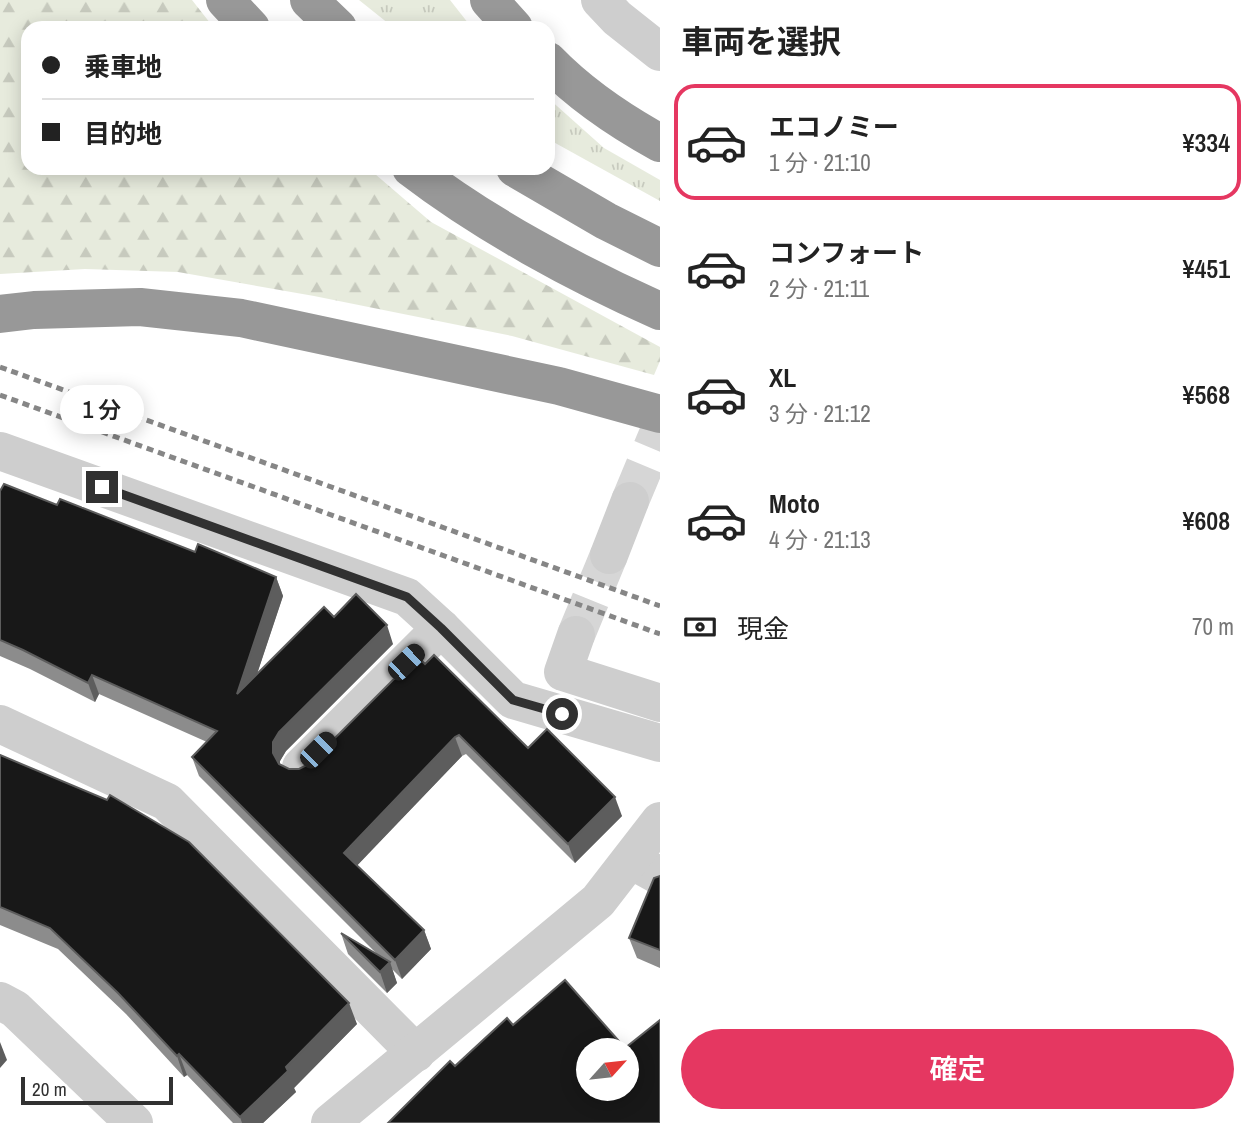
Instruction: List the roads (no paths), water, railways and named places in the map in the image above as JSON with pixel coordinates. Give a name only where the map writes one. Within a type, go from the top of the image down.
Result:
[{"type":"highway","points":[[225,0],[244,21]]},
{"type":"highway","points":[[309,0],[331,21]]},
{"type":"highway","points":[[489,0],[508,21]]},
{"type":"highway","points":[[555,68],[630,126],[660,144]]},
{"type":"highway","points":[[421,175],[485,218],[556,260],[660,311]]},
{"type":"highway","points":[[527,175],[606,221],[660,248]]},
{"type":"highway","points":[[17,312],[140,307],[241,318],[559,386],[660,414]]},
{"type":"street","points":[[600,0],[617,18],[660,52]]},
{"type":"street","points":[[0,451],[407,597],[513,700],[660,743]]},
{"type":"street","points":[[609,555],[630,501]]},
{"type":"street","points":[[301,767],[441,628]]},
{"type":"street","points":[[576,635],[563,672],[660,703]]},
{"type":"street","points":[[0,724],[167,802],[416,1052]]},
{"type":"street","points":[[330,1123],[598,901],[646,868],[660,821]]},
{"type":"street","points":[[0,1002],[15,1009],[134,1123]]},
{"type":"tunnel","points":[[630,501],[660,429]]},
{"type":"tunnel","points":[[576,635],[609,555]]},
{"type":"railway","points":[[0,367],[660,606]]},
{"type":"railway","points":[[0,395],[660,634]]}]
